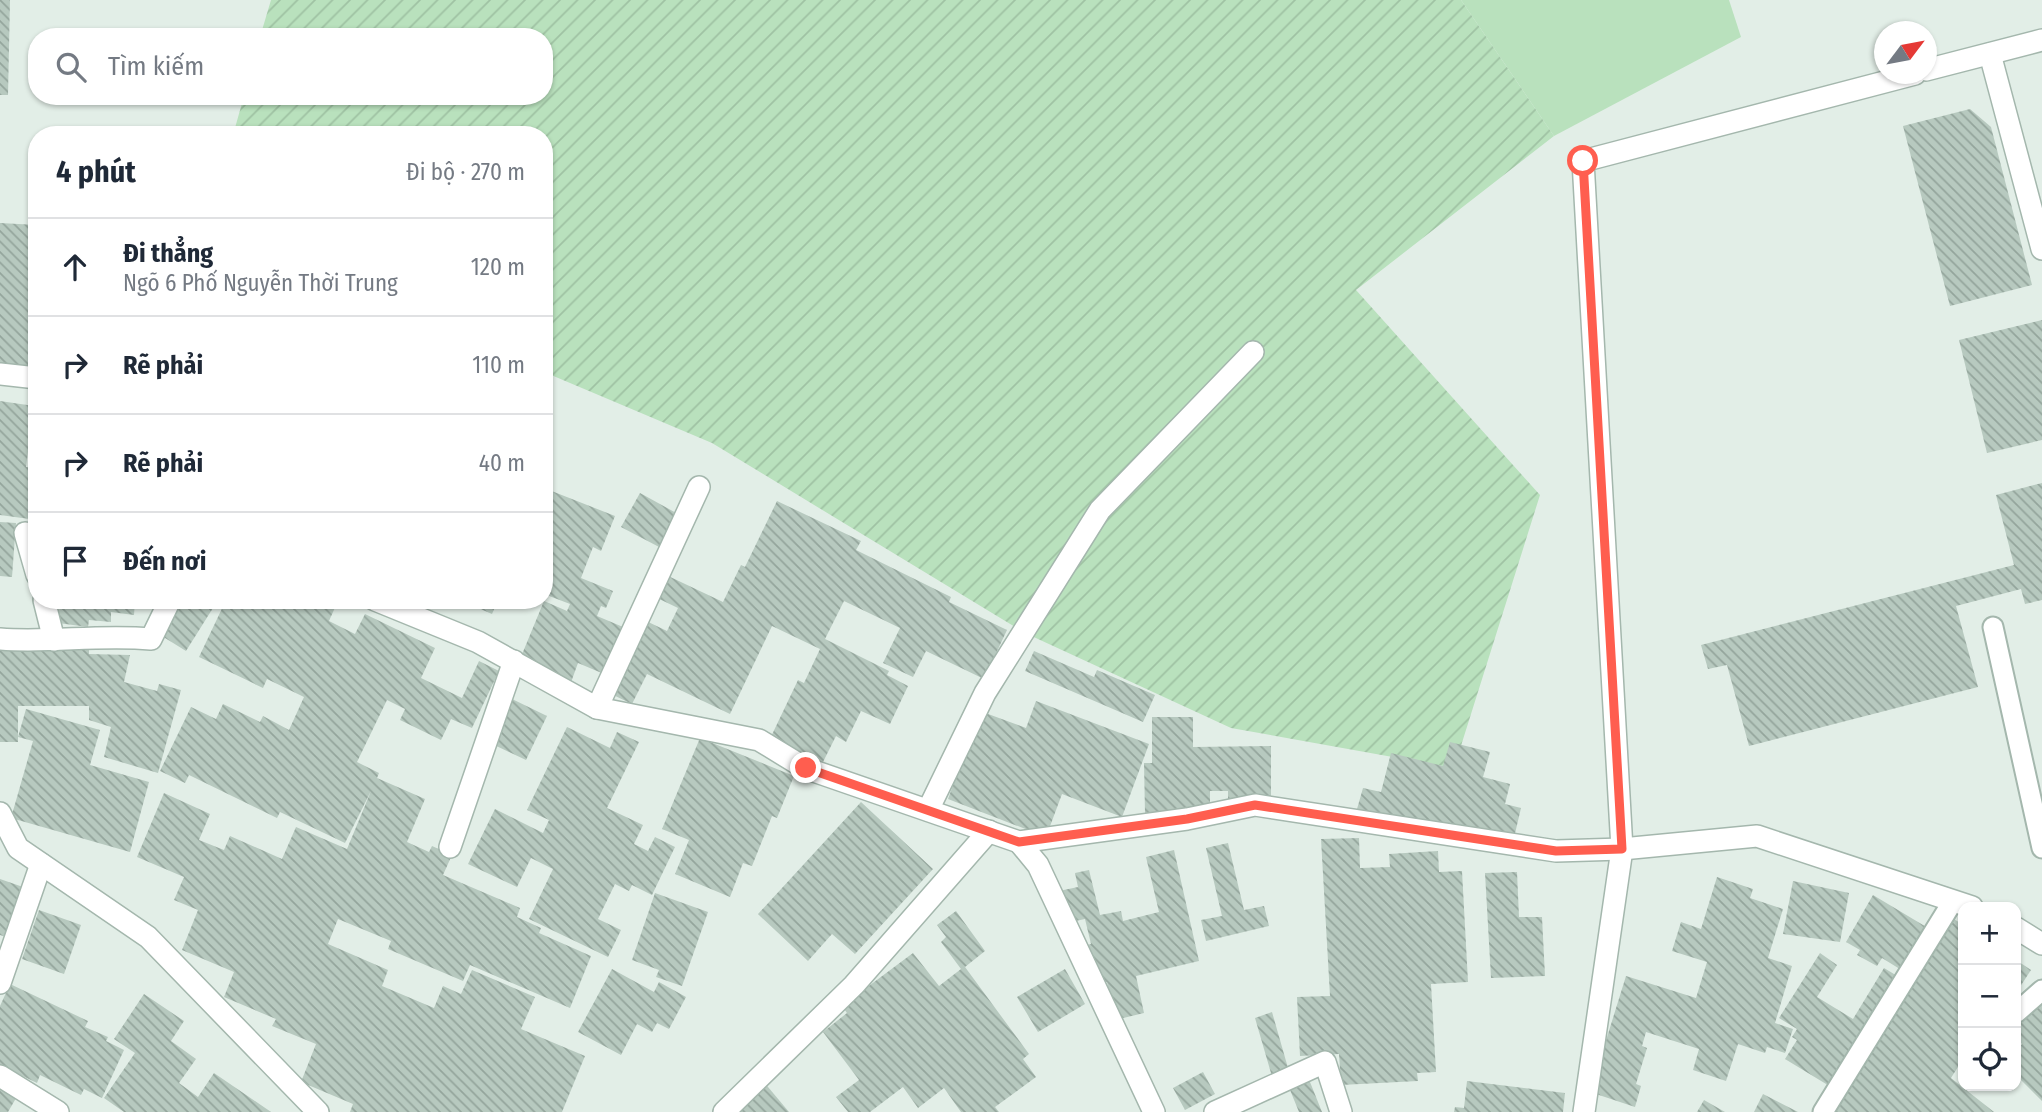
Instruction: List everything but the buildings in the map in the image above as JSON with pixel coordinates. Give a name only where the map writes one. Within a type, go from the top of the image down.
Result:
[{"type":"street","points":[[1937,68],[2042,40]]},
{"type":"street","points":[[1990,54],[2042,249]]},
{"type":"street","points":[[1584,1112],[1622,849],[1583,161],[1877,84]]},
{"type":"street","points":[[928,810],[985,693],[1100,510],[1253,352]]},
{"type":"street","points":[[0,374],[28,377]]},
{"type":"street","points":[[597,708],[699,487]]},
{"type":"street","points":[[25,533],[28,544]]},
{"type":"street","points":[[46,609],[54,640]]},
{"type":"street","points":[[0,639],[54,640],[120,636],[151,639],[166,609]]},
{"type":"street","points":[[397,609],[478,642],[597,708],[759,740],[806,768],[1019,842],[1187,819],[1255,805],[1556,851],[1622,849],[1757,836],[1958,903]]},
{"type":"street","points":[[450,846],[514,662]]},
{"type":"street","points":[[0,813],[18,848],[148,937],[317,1112]]},
{"type":"street","points":[[724,1112],[854,985],[989,831]]},
{"type":"street","points":[[1019,842],[1038,865],[1154,1112]]},
{"type":"street","points":[[0,982],[41,864]]},
{"type":"street","points":[[2021,931],[2042,944]]},
{"type":"street","points":[[1215,1112],[1325,1062],[1341,1112]]},
{"type":"street","points":[[0,1076],[58,1112]]},
{"type":"lane","points":[[1993,627],[2042,848]]},
{"type":"lane","points":[[1823,1112],[1958,910]]},
{"type":"lane","points":[[2021,1009],[2042,990]]},
{"type":"green space","points":[[271,0],[1461,0],[1554,136],[1356,290],[1540,495],[1454,768],[1231,728],[1025,633],[712,443],[553,376],[553,126],[236,126],[241,105],[553,105],[553,28],[263,28]]},
{"type":"green space","points":[[1461,0],[1729,0],[1741,37],[1554,136]]},
{"type":"route","points":[[806,768],[1019,842],[1187,819],[1255,805],[1556,851],[1622,849],[1583,161]]}]
